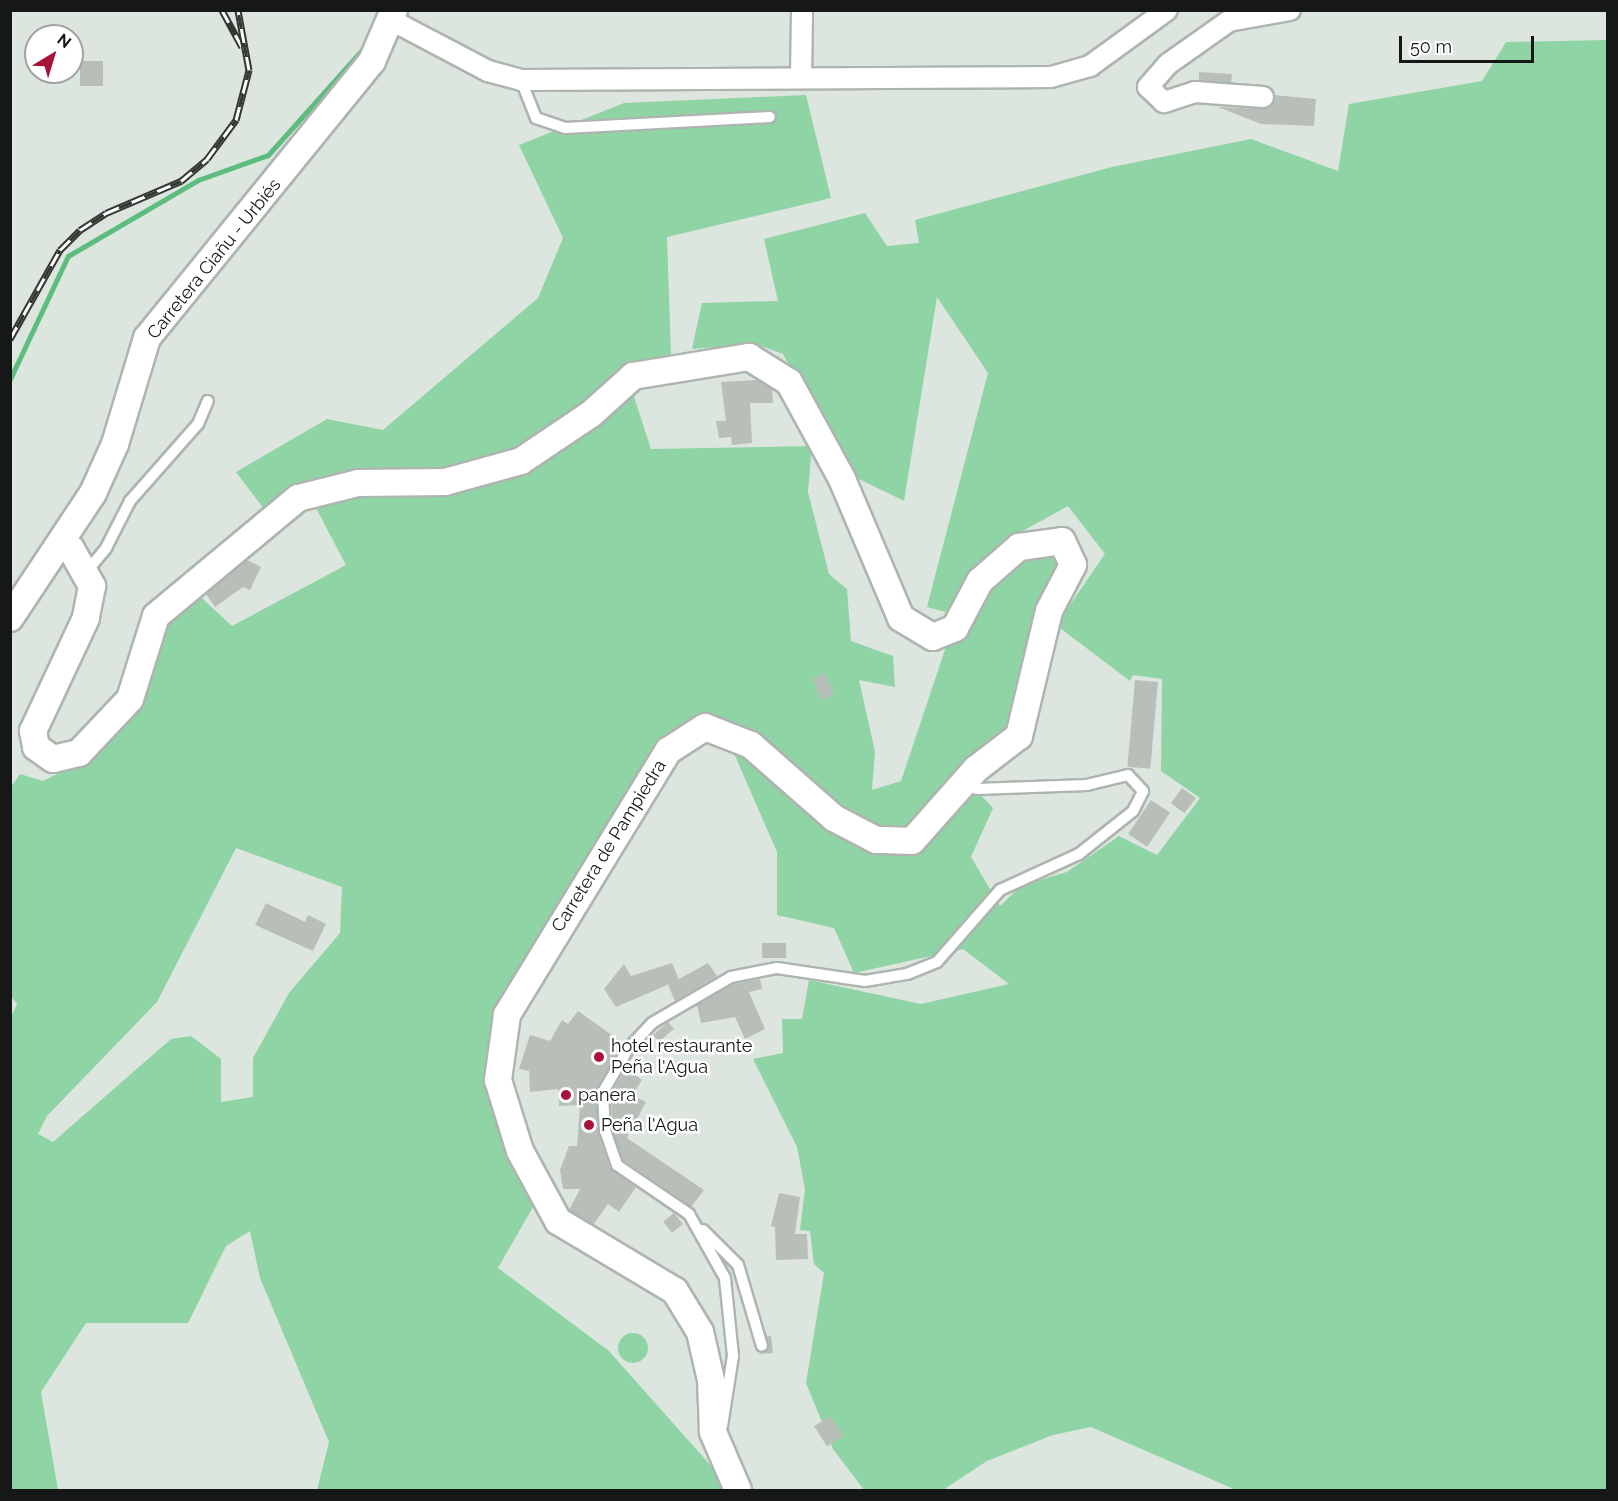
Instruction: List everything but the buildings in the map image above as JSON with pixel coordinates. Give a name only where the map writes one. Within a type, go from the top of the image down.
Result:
[{"type":"street","points":[[801,77],[802,10]]},
{"type":"street","points":[[393,16],[488,71],[521,80],[1051,77],[1090,66],[1167,10]]},
{"type":"street","points":[[1263,97],[1195,92],[1164,102],[1148,87],[1168,64],[1229,21],[1290,10]]},
{"type":"street","name":"Carretera Ciañu - Urbiés","points":[[10,618],[61,543],[115,444],[147,338],[372,61],[393,16]]},
{"type":"street","name":"Carretera de Pampiedra","points":[[87,571],[92,586],[86,618],[33,731],[36,747],[53,759],[80,753],[130,699],[156,616],[298,498],[358,483],[445,482],[521,461],[591,414],[633,376],[749,357],[789,382],[842,479],[901,618],[917,628],[933,637],[955,628],[980,581],[1019,546],[1062,541],[1073,565],[1049,611],[1019,736],[964,782],[912,840],[876,840],[834,818],[751,745],[705,727],[668,751],[507,1015],[498,1080],[520,1151],[558,1221],[675,1291],[700,1332],[716,1438],[738,1491]]},
{"type":"street","points":[[61,543],[87,571]]},
{"type":"lane","points":[[521,80],[536,118],[565,128],[770,117]]},
{"type":"lane","points":[[87,571],[106,548],[130,501],[198,424],[208,401]]},
{"type":"lane","points":[[762,1346],[738,1265],[677,1203],[617,1165],[605,1131],[603,1092],[628,1049],[652,1023],[747,971],[777,968],[851,982],[890,979],[937,962],[1000,890],[1079,854],[1133,811],[1143,791],[1128,775],[1087,785],[977,789],[964,782]]},
{"type":"lane","points":[[700,1228],[725,1278],[733,1327],[728,1393],[716,1438]]},
{"type":"green space","points":[[1607,40],[1607,1490],[1236,1490],[1091,1427],[1053,1435],[987,1461],[943,1490],[864,1490],[833,1449],[806,1383],[824,1273],[814,1264],[810,1231],[800,1230],[805,1189],[797,1147],[753,1059],[783,1053],[782,1019],[802,1019],[809,980],[921,1004],[1009,984],[963,949],[854,973],[834,928],[777,915],[777,852],[733,751],[759,737],[732,724],[702,720],[500,1011],[486,1070],[514,1154],[537,1200],[498,1268],[609,1351],[712,1467],[723,1490],[317,1490],[329,1442],[260,1278],[250,1231],[226,1246],[188,1323],[86,1323],[41,1392],[58,1490],[11,1490],[10,1019],[17,1004],[10,995],[11,787],[20,774],[43,781],[80,763],[164,620],[193,590],[232,626],[346,565],[306,489],[264,509],[236,472],[327,419],[383,430],[538,298],[563,238],[519,145],[624,103],[806,95],[831,198],[667,237],[671,354],[625,369],[651,449],[812,446],[808,492],[829,574],[847,589],[851,641],[893,656],[895,687],[859,680],[875,752],[872,790],[901,781],[962,599],[1018,561],[1057,550],[1064,565],[1012,732],[958,771],[993,808],[971,857],[1000,906],[1022,885],[1067,872],[1119,836],[1157,855],[1200,798],[1161,771],[1162,679],[1133,675],[1130,681],[1056,625],[1105,554],[1068,506],[1001,543],[967,573],[946,612],[927,607],[988,373],[937,297],[904,501],[847,473],[783,354],[756,344],[692,349],[702,303],[778,301],[764,239],[865,213],[887,246],[919,243],[915,220],[1112,167],[1251,139],[1338,171],[1349,104],[1482,81],[1506,42]],"holes":[[[236,848],[342,887],[340,933],[289,993],[253,1058],[253,1097],[221,1102],[221,1059],[191,1036],[171,1039],[53,1142],[38,1134],[47,1116],[157,1002]]]},
{"type":"green space","points":[[633,1333],[644,1337],[648,1348],[644,1359],[633,1363],[622,1359],[618,1348],[622,1337]]},
{"type":"waterway","points":[[10,379],[68,256],[198,180],[268,155],[368,43]]},
{"type":"railway","points":[[222,10],[242,47]]},
{"type":"railway","points":[[10,339],[60,250],[80,230],[106,213],[181,181],[207,159],[236,120],[249,70],[238,10]]},
{"type":"place","name":"hotel restaurante Peña l'Agua","points":[[599,1057]]},
{"type":"place","name":"panera","points":[[566,1095]]},
{"type":"place","name":"Peña l'Agua","points":[[589,1125]]}]
